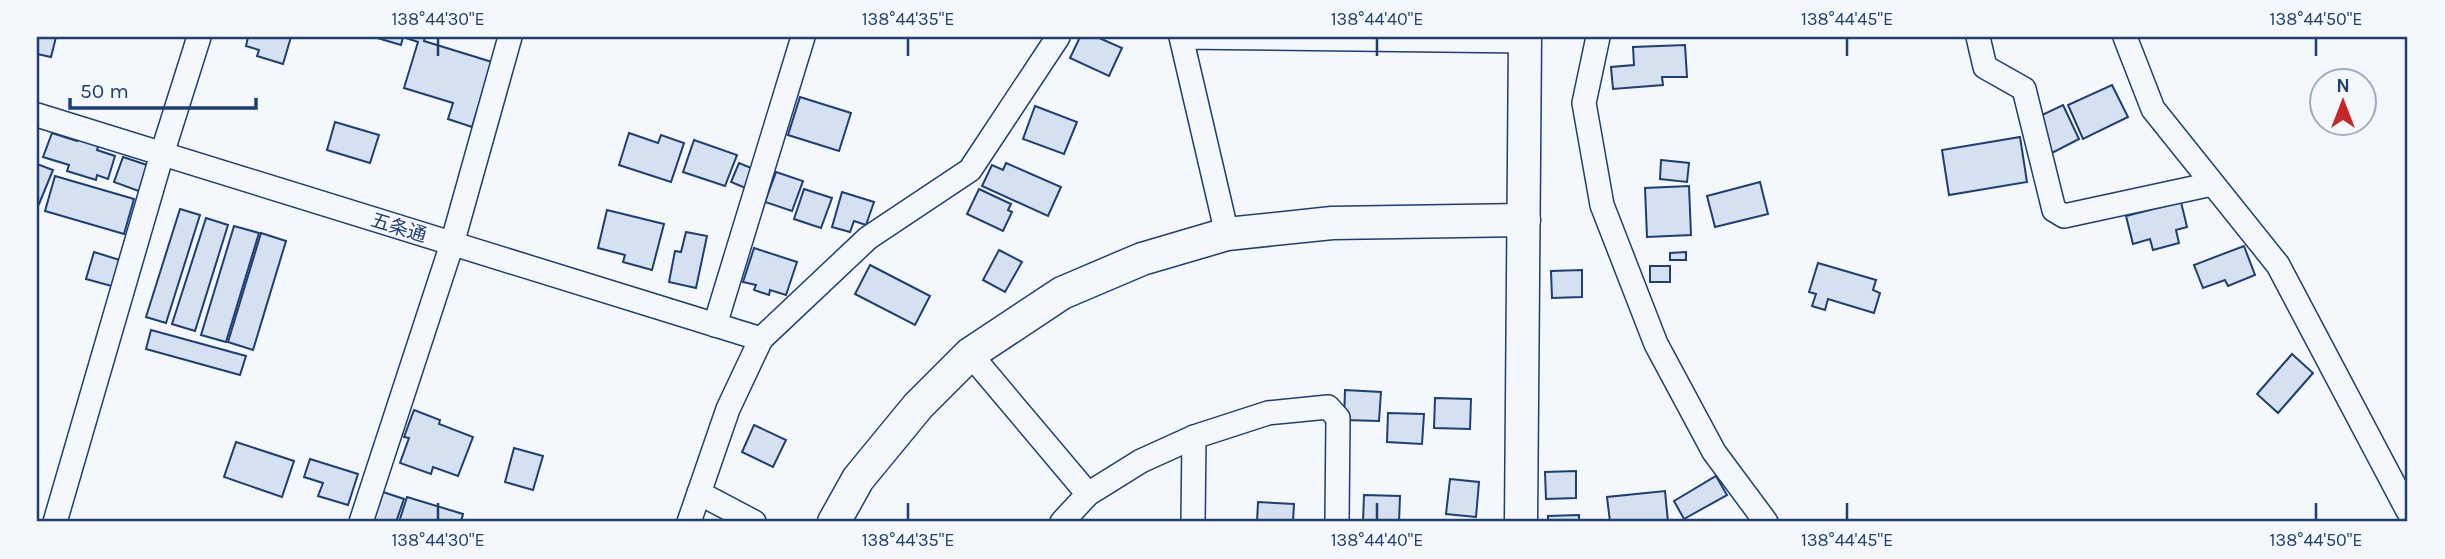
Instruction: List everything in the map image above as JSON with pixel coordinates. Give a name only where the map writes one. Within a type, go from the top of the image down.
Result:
[{"type":"street","points":[[55,522],[162,154],[199,37]]},
{"type":"street","points":[[361,522],[452,244],[510,37]]},
{"type":"street","points":[[715,325],[803,37]]},
{"type":"street","points":[[689,522],[728,408],[761,339],[868,238],[970,170],[1058,37]]},
{"type":"street","points":[[1227,234],[1181,37],[1525,39],[1521,522]]},
{"type":"street","points":[[1598,37],[1584,103],[1602,205],[1656,344],[1714,452],[1766,522]]},
{"type":"street","points":[[1978,37],[1985,67],[2024,89],[2054,211],[2064,216],[2212,184]]},
{"type":"street","points":[[2124,37],[2152,109],[2278,265],[2408,510]]},
{"type":"street","name":"五条通","points":[[37,115],[761,339]]},
{"type":"street","points":[[834,522],[858,479],[919,406],[970,354],[1062,293],[1142,259],[1227,234],[1332,223],[1524,220]]},
{"type":"street","points":[[970,354],[1088,494]]},
{"type":"street","points":[[1062,522],[1088,494],[1141,461],[1194,438],[1268,414],[1328,407],[1338,418],[1337,522]]},
{"type":"street","points":[[1194,438],[1194,522]]},
{"type":"street","points":[[699,493],[754,522]]},
{"type":"building","points":[[37,37],[56,37],[51,57],[37,54]]},
{"type":"building","points":[[248,37],[291,37],[283,64],[257,56],[259,50],[246,46]]},
{"type":"building","points":[[374,37],[403,37],[401,45]]},
{"type":"building","points":[[403,37],[425,37],[424,41],[492,62],[472,127],[448,119],[453,103],[404,88],[418,42]]},
{"type":"building","points":[[1080,37],[1097,37],[1122,48],[1109,76],[1070,58]]},
{"type":"building","points":[[1685,45],[1687,77],[1662,77],[1663,85],[1613,89],[1611,67],[1634,65],[1633,47]]},
{"type":"building","points":[[2112,85],[2128,117],[2083,139],[2068,105]]},
{"type":"building","points":[[800,97],[851,113],[839,151],[788,135]]},
{"type":"building","points":[[2063,105],[2079,139],[2050,154],[2042,115]]},
{"type":"building","points":[[1035,106],[1077,122],[1064,154],[1023,139]]},
{"type":"building","points":[[335,122],[379,135],[370,163],[327,150]]},
{"type":"building","points":[[52,133],[77,141],[79,136],[99,143],[97,150],[115,156],[108,179],[97,175],[96,180],[67,171],[69,165],[43,157]]},
{"type":"building","points":[[629,133],[658,143],[661,135],[684,143],[671,182],[619,165]]},
{"type":"building","points":[[2020,137],[2027,182],[1949,195],[1942,150]]},
{"type":"building","points":[[694,140],[737,155],[725,186],[683,172]]},
{"type":"building","points":[[123,157],[153,167],[144,193],[114,182]]},
{"type":"building","points":[[1661,160],[1689,163],[1687,182],[1660,179]]},
{"type":"building","points":[[739,163],[756,170],[748,189],[731,182]]},
{"type":"building","points":[[1006,163],[1061,187],[1048,216],[982,186],[992,165],[1003,170]]},
{"type":"building","points":[[37,164],[53,170],[39,204],[37,203]]},
{"type":"building","points":[[776,172],[803,181],[792,211],[765,202]]},
{"type":"building","points":[[55,176],[134,199],[124,234],[45,211]]},
{"type":"building","points":[[1760,182],[1768,214],[1715,227],[1707,196]]},
{"type":"building","points":[[1689,186],[1691,235],[1647,237],[1645,188]]},
{"type":"building","points":[[804,189],[832,198],[821,228],[794,219]]},
{"type":"building","points":[[979,189],[1011,204],[1008,210],[1012,212],[1003,231],[967,214]]},
{"type":"building","points":[[842,192],[874,202],[866,225],[854,221],[850,232],[832,227]]},
{"type":"building","points":[[2181,202],[2187,227],[2176,230],[2179,243],[2153,250],[2150,239],[2133,244],[2126,216]]},
{"type":"building","points":[[180,209],[200,215],[166,323],[146,317]]},
{"type":"building","points":[[607,210],[664,224],[652,270],[623,262],[625,255],[598,248]]},
{"type":"building","points":[[206,218],[228,225],[195,331],[172,324]]},
{"type":"building","points":[[234,226],[259,233],[226,342],[201,335]]},
{"type":"building","points":[[686,232],[707,236],[696,288],[669,282],[675,251],[681,252]]},
{"type":"building","points":[[261,233],[286,241],[253,350],[228,342]]},
{"type":"building","points":[[2244,246],[2255,275],[2228,286],[2225,280],[2203,288],[2194,265]]},
{"type":"building","points":[[754,248],[797,262],[786,295],[770,290],[769,295],[754,290],[756,285],[743,282]]},
{"type":"building","points":[[999,250],[1022,262],[1005,292],[983,280]]},
{"type":"building","points":[[94,252],[126,262],[119,288],[86,279]]},
{"type":"building","points":[[1686,252],[1686,260],[1670,260],[1670,253]]},
{"type":"building","points":[[1818,263],[1876,280],[1873,290],[1880,293],[1874,313],[1828,299],[1825,310],[1812,306],[1816,294],[1809,292]]},
{"type":"building","points":[[870,265],[930,296],[915,325],[855,294]]},
{"type":"building","points":[[1650,266],[1670,266],[1670,282],[1650,282]]},
{"type":"building","points":[[1582,270],[1582,297],[1552,298],[1551,271]]},
{"type":"building","points":[[151,330],[246,356],[240,375],[146,349]]},
{"type":"building","points":[[2292,354],[2313,373],[2278,413],[2257,394]]},
{"type":"building","points":[[1345,390],[1381,392],[1379,421],[1344,420]]},
{"type":"building","points":[[1435,398],[1471,399],[1470,429],[1434,428]]},
{"type":"building","points":[[414,410],[440,420],[439,424],[473,437],[458,476],[433,467],[431,474],[400,463],[409,438],[404,437]]},
{"type":"building","points":[[1388,413],[1424,414],[1422,444],[1387,442]]},
{"type":"building","points":[[754,425],[786,440],[773,467],[742,452]]},
{"type":"building","points":[[236,442],[294,461],[282,497],[224,477]]},
{"type":"building","points":[[514,448],[543,456],[533,490],[505,482]]},
{"type":"building","points":[[310,459],[358,474],[348,505],[318,496],[323,483],[304,477]]},
{"type":"building","points":[[1576,471],[1576,498],[1546,499],[1545,472]]},
{"type":"building","points":[[1716,476],[1727,495],[1684,519],[1674,501]]},
{"type":"building","points":[[1450,479],[1479,482],[1476,517],[1446,514]]},
{"type":"building","points":[[1665,491],[1668,522],[1610,522],[1607,497]]},
{"type":"building","points":[[383,492],[404,499],[396,522],[373,522]]},
{"type":"building","points":[[1364,495],[1400,496],[1399,522],[1363,522]]},
{"type":"building","points":[[407,497],[463,514],[461,522],[399,522]]},
{"type":"building","points":[[1258,502],[1294,504],[1293,522],[1257,522]]},
{"type":"building","points":[[1579,515],[1579,522],[1548,522],[1548,516]]}]
